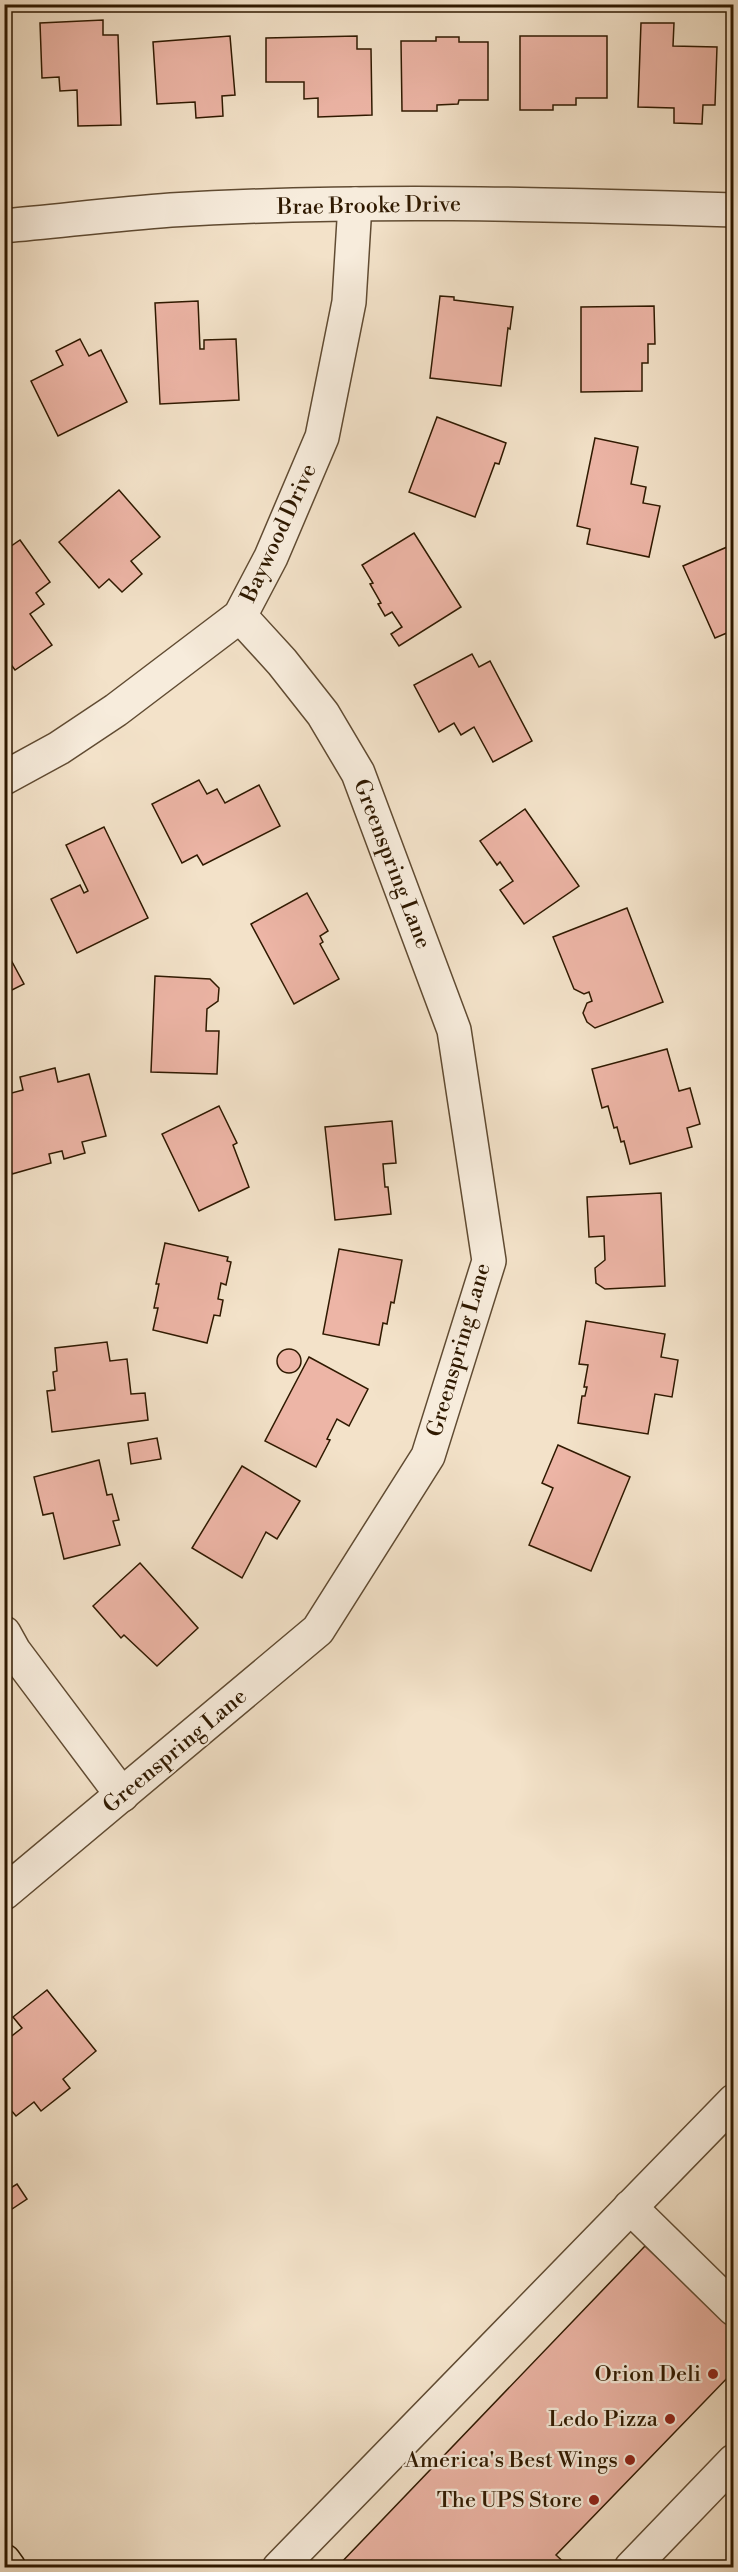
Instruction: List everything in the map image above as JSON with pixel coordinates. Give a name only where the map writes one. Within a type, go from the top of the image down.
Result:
[{"type":"main road","points":[[4,2561],[9,2568]]},
{"type":"street","name":"Brae Brooke Drive","points":[[4,226],[170,210],[355,204],[550,204],[734,210]]},
{"type":"street","name":"Baywood Drive","points":[[4,778],[58,748],[116,711],[240,616],[271,556],[322,437],[349,302],[355,204]]},
{"type":"street","name":"Greenspring Lane","points":[[4,1893],[318,1630],[428,1455],[489,1261],[454,1030],[358,773],[323,714],[282,662],[240,616]]},
{"type":"street","points":[[4,1633],[14,1651],[122,1795]]},
{"type":"street","points":[[279,2568],[734,2101]]},
{"type":"street","points":[[630,2207],[734,2309]]},
{"type":"street","points":[[631,2568],[734,2461]]},
{"type":"building","points":[[103,20],[103,35],[118,35],[121,125],[78,126],[77,90],[60,91],[59,77],[42,78],[40,23]]},
{"type":"building","points":[[641,23],[674,23],[673,46],[717,47],[715,105],[703,105],[702,124],[674,123],[674,108],[638,107]]},
{"type":"building","points":[[230,36],[235,95],[222,96],[223,116],[196,118],[195,102],[157,104],[153,42]]},
{"type":"building","points":[[357,36],[357,49],[371,49],[372,115],[318,117],[318,98],[304,99],[304,82],[266,82],[266,38]]},
{"type":"building","points":[[520,36],[607,36],[607,98],[576,98],[576,105],[553,105],[553,110],[520,110]]},
{"type":"building","points":[[436,37],[459,37],[459,42],[488,42],[488,100],[459,100],[458,104],[437,105],[437,111],[402,111],[401,41],[436,41]]},
{"type":"building","points":[[440,296],[454,297],[454,300],[513,307],[501,386],[430,378]]},
{"type":"building","points":[[198,301],[200,349],[204,349],[204,340],[236,339],[239,400],[160,404],[155,303]]},
{"type":"building","points":[[654,306],[655,344],[648,344],[648,363],[642,363],[642,391],[581,392],[581,307]]},
{"type":"building","points":[[80,339],[89,356],[101,350],[127,402],[58,436],[31,381],[63,365],[56,351]]},
{"type":"building","points":[[437,417],[506,443],[499,464],[495,463],[475,517],[409,492]]},
{"type":"building","points":[[595,438],[638,447],[631,484],[646,487],[643,503],[660,506],[649,557],[587,544],[590,529],[577,526]]},
{"type":"building","points":[[119,490],[160,537],[131,561],[142,574],[122,592],[109,579],[99,588],[59,542]]},
{"type":"building","points":[[414,533],[461,607],[399,646],[391,634],[402,627],[392,612],[385,616],[378,604],[381,603],[370,584],[373,583],[362,565]]},
{"type":"building","points":[[20,540],[50,582],[36,593],[44,604],[30,614],[52,645],[15,670],[4,655],[4,551]]},
{"type":"building","points":[[734,544],[734,630],[715,638],[683,566]]},
{"type":"building","points":[[472,654],[479,667],[490,661],[532,741],[493,762],[474,727],[461,735],[454,723],[439,732],[414,685]]},
{"type":"building","points":[[199,780],[207,794],[217,789],[225,803],[259,785],[280,826],[203,865],[197,855],[182,863],[152,804]]},
{"type":"building","points":[[525,809],[579,886],[524,924],[500,890],[513,881],[500,862],[497,865],[480,841]]},
{"type":"building","points":[[104,827],[148,918],[77,953],[51,899],[80,885],[84,893],[88,891],[66,845]]},
{"type":"building","points":[[307,893],[328,931],[320,936],[323,942],[320,944],[339,979],[294,1004],[251,924]]},
{"type":"building","points":[[627,908],[663,1002],[595,1028],[587,1022],[583,1013],[587,1003],[592,1001],[589,992],[584,994],[574,989],[553,937]]},
{"type":"building","points":[[4,947],[24,984],[4,994]]},
{"type":"building","points":[[155,976],[210,979],[219,988],[218,1001],[207,1009],[206,1031],[219,1031],[217,1074],[151,1072]]},
{"type":"building","points":[[667,1049],[679,1091],[690,1088],[700,1124],[687,1128],[692,1147],[630,1164],[624,1141],[621,1142],[617,1127],[614,1128],[608,1106],[602,1108],[592,1069]]},
{"type":"building","points":[[55,1068],[58,1082],[89,1074],[106,1136],[82,1142],[85,1153],[64,1159],[62,1151],[49,1154],[51,1163],[12,1174],[4,1143],[4,1095],[23,1090],[20,1077]]},
{"type":"building","points":[[219,1106],[237,1143],[233,1145],[249,1187],[199,1211],[162,1134]]},
{"type":"building","points":[[392,1121],[396,1163],[383,1164],[391,1214],[335,1220],[325,1127]]},
{"type":"building","points":[[661,1193],[665,1286],[605,1289],[596,1283],[595,1268],[605,1260],[604,1236],[589,1237],[587,1197]]},
{"type":"building","points":[[165,1243],[228,1257],[227,1261],[231,1262],[226,1285],[221,1283],[218,1299],[223,1300],[220,1316],[214,1315],[207,1343],[153,1330],[158,1308],[154,1308],[159,1284],[156,1284]]},
{"type":"building","points":[[339,1249],[402,1260],[394,1303],[391,1302],[387,1324],[383,1323],[379,1345],[323,1334]]},
{"type":"building","points":[[586,1321],[665,1334],[661,1357],[678,1360],[672,1397],[655,1394],[648,1434],[578,1423],[582,1396],[585,1396],[587,1387],[584,1387],[588,1365],[579,1364]]},
{"type":"building","points":[[107,1342],[110,1361],[127,1359],[131,1394],[145,1393],[148,1420],[52,1432],[47,1391],[55,1390],[53,1372],[57,1371],[55,1348]]},
{"type":"building","points":[[289,1349],[298,1352],[301,1361],[298,1370],[289,1373],[280,1370],[277,1361],[280,1352]]},
{"type":"building","points":[[309,1357],[368,1389],[349,1426],[337,1419],[327,1439],[330,1440],[316,1467],[265,1441]]},
{"type":"building","points":[[157,1438],[161,1459],[131,1464],[128,1443]]},
{"type":"building","points":[[558,1445],[630,1477],[591,1571],[529,1545],[553,1488],[542,1483]]},
{"type":"building","points":[[99,1460],[107,1495],[112,1494],[119,1520],[113,1521],[120,1545],[64,1559],[53,1513],[43,1515],[34,1477]]},
{"type":"building","points":[[242,1466],[300,1501],[277,1539],[266,1532],[242,1578],[192,1548]]},
{"type":"building","points":[[140,1563],[198,1628],[157,1666],[124,1635],[121,1638],[93,1606]]},
{"type":"building","points":[[47,1990],[96,2051],[63,2079],[70,2088],[41,2111],[34,2102],[16,2116],[4,2102],[4,2042],[22,2028],[13,2017]]},
{"type":"building","points":[[17,2184],[27,2199],[12,2209],[4,2197],[4,2192]]},
{"type":"building","points":[[645,2246],[734,2330],[734,2371],[556,2555],[570,2568],[336,2568]]},
{"type":"place","name":"Orion Deli","points":[[713,2374]]},
{"type":"place","name":"Ledo Pizza","points":[[670,2419]]},
{"type":"place","name":"America's Best Wings","points":[[630,2460]]},
{"type":"place","name":"The UPS Store","points":[[594,2500]]}]
